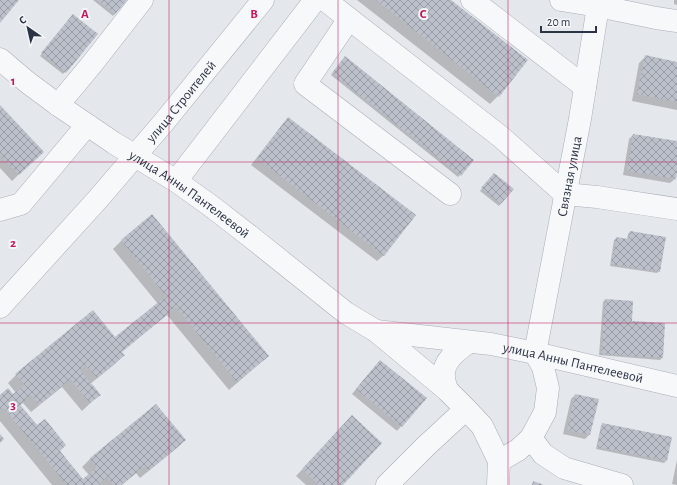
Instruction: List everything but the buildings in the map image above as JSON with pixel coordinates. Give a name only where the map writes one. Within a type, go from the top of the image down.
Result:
[{"type":"street","points":[[58,105],[142,0]]},
{"type":"street","name":"улица Строителей","points":[[0,307],[135,156],[192,89],[263,0]]},
{"type":"street","points":[[176,181],[315,0]]},
{"type":"street","points":[[325,0],[501,137],[565,194],[597,197],[677,209]]},
{"type":"street","points":[[472,0],[585,87]]},
{"type":"street","points":[[561,0],[599,3],[677,22]]},
{"type":"street","name":"Связная улица","points":[[535,353],[585,87],[599,3]]},
{"type":"street","points":[[349,19],[305,84],[450,194]]},
{"type":"street","name":"улица Анны Пантелеевой","points":[[0,59],[27,82],[58,105],[176,181],[211,206],[346,313],[376,331],[447,390],[482,426],[498,461]]},
{"type":"street","points":[[0,210],[21,204],[87,124]]},
{"type":"street","name":"улица Анны Пантелеевой","points":[[376,331],[491,344],[677,386]]},
{"type":"street","points":[[447,390],[443,376],[445,366],[449,359],[469,342]]},
{"type":"street","points":[[498,485],[498,461],[518,450],[531,438],[546,412],[548,388],[543,367],[535,353]]},
{"type":"street","points":[[387,485],[466,409]]},
{"type":"street","points":[[531,438],[543,454],[564,468],[622,485]]}]
